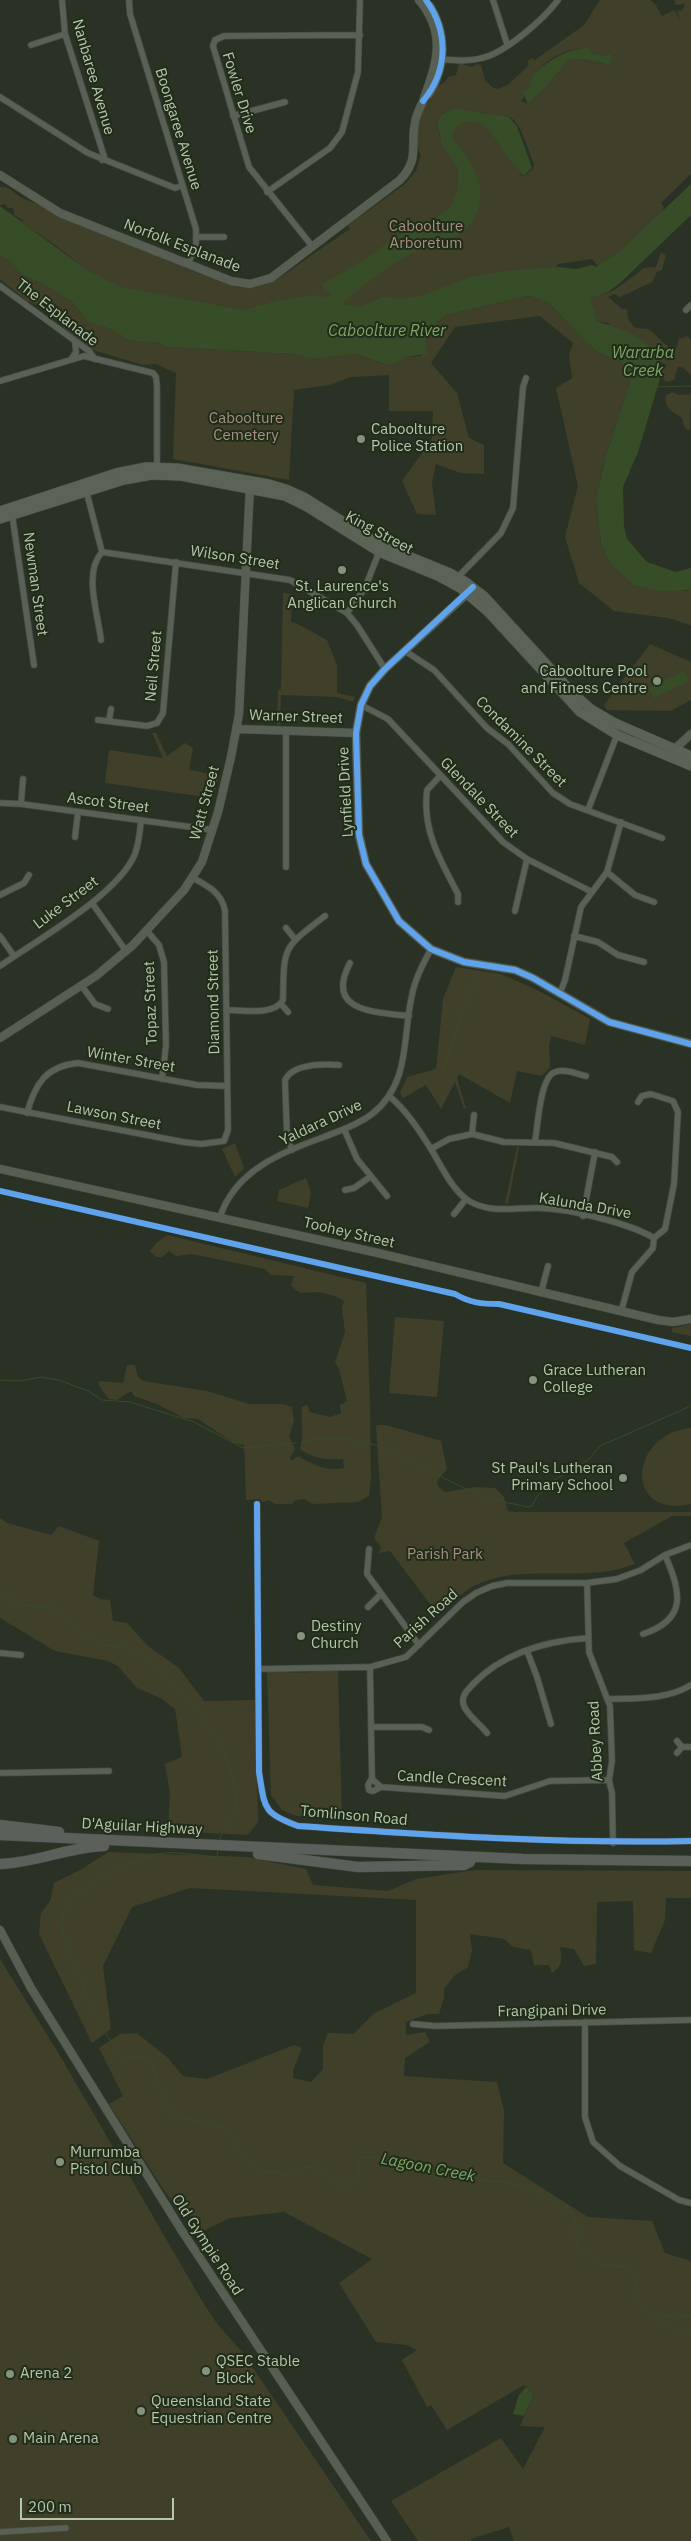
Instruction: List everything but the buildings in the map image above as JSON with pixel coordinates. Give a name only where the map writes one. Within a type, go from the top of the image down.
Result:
[{"type":"highway","points":[[0,1825],[114,1841],[564,1860],[691,1861]]},
{"type":"highway","name":"D'Aguilar Highway","points":[[0,1836],[114,1841]]},
{"type":"highway","points":[[3,1866],[114,1841],[237,1847],[357,1848],[366,1852]]},
{"type":"highway","points":[[237,1847],[358,1867],[464,1865],[470,1862]]},
{"type":"highway","points":[[283,1849],[470,1862],[691,1866]]},
{"type":"main road","name":"King Street","points":[[85,488],[126,470],[157,466],[177,468],[250,485],[296,501],[379,552],[470,590]]},
{"type":"main road","name":"King Street","points":[[0,519],[12,511],[85,488],[133,477],[162,474],[250,485],[277,486],[298,494],[381,545],[458,577],[542,666],[580,712],[617,736],[691,766]]},
{"type":"main road","name":"King Street","points":[[0,511],[12,511]]},
{"type":"main road","name":"King Street","points":[[542,666],[583,703],[602,716],[691,756]]},
{"type":"street","name":"Nanbaree Avenue","points":[[62,0],[66,34],[104,156],[102,160]]},
{"type":"street","name":"Boongaree Avenue","points":[[130,0],[130,14],[197,237]]},
{"type":"street","points":[[267,192],[337,141],[342,132],[358,72],[360,0]]},
{"type":"street","points":[[419,0],[433,24],[440,59]]},
{"type":"street","points":[[426,0],[436,17],[440,29],[440,59]]},
{"type":"street","points":[[493,0],[507,44]]},
{"type":"street","points":[[440,59],[472,60],[483,58],[507,44],[540,20],[558,0]]},
{"type":"street","points":[[31,45],[66,34]]},
{"type":"street","name":"Fowler Drive","points":[[312,246],[248,167],[212,49],[215,40],[219,37],[360,35]]},
{"type":"street","name":"Norfolk Esplanade","points":[[0,175],[60,213],[231,281],[250,284],[261,282],[279,273],[406,174],[414,154],[415,122],[440,59]]},
{"type":"street","points":[[0,97],[102,160],[175,188],[181,186]]},
{"type":"street","points":[[233,116],[285,102]]},
{"type":"street","points":[[188,264],[197,237],[224,237]]},
{"type":"street","name":"The Esplanade","points":[[0,286],[75,341],[96,359],[149,371],[156,377],[157,466]]},
{"type":"street","points":[[686,310],[691,305]]},
{"type":"street","points":[[72,358],[76,352],[75,341]]},
{"type":"street","points":[[0,381],[72,358],[84,356],[96,359]]},
{"type":"street","points":[[458,577],[501,533],[513,508],[523,387],[526,378]]},
{"type":"street","name":"Watt Street","points":[[0,1038],[96,976],[126,951],[147,931],[193,878],[205,854],[213,830],[237,729],[250,485]]},
{"type":"street","points":[[85,488],[102,552],[96,559],[92,575],[101,640]]},
{"type":"street","name":"Newman Street","points":[[12,511],[34,665]]},
{"type":"street","name":"Wilson Street","points":[[102,552],[290,580],[346,613],[358,625],[385,669]]},
{"type":"street","points":[[346,613],[365,588],[379,552]]},
{"type":"street","name":"Neil Street","points":[[98,720],[147,726],[157,723],[163,713],[176,562]]},
{"type":"street","name":"Lynfield Drive","points":[[470,590],[385,669],[370,686],[361,704],[356,733],[359,834],[366,864],[399,922],[431,950],[456,960],[515,970],[560,993],[609,1022],[691,1044]]},
{"type":"street","name":"Condamine Street","points":[[405,651],[434,670],[487,728],[508,744],[552,793],[570,804],[662,838]]},
{"type":"street","name":"Glendale Street","points":[[361,704],[388,719],[502,842],[527,858],[592,892]]},
{"type":"street","points":[[109,721],[111,709]]},
{"type":"street","name":"Warner Street","points":[[237,729],[356,733]]},
{"type":"street","points":[[286,731],[286,867]]},
{"type":"street","points":[[667,756],[691,734]]},
{"type":"street","points":[[588,810],[617,736]]},
{"type":"street","points":[[440,776],[427,790],[428,828],[432,843],[458,894],[458,902]]},
{"type":"street","points":[[21,804],[23,779]]},
{"type":"street","name":"Ascot Street","points":[[0,803],[21,804],[213,830]]},
{"type":"street","points":[[75,837],[78,812]]},
{"type":"street","name":"Luke Street","points":[[0,966],[92,903],[130,862],[138,843],[141,820]]},
{"type":"street","points":[[560,993],[565,980],[580,908],[606,872],[621,822]]},
{"type":"street","points":[[515,911],[527,858]]},
{"type":"street","points":[[606,872],[629,891],[654,902]]},
{"type":"street","points":[[0,895],[24,883],[30,875]]},
{"type":"street","name":"Diamond Street","points":[[193,878],[217,893],[223,902],[227,1010],[228,1130],[224,1141]]},
{"type":"street","points":[[92,903],[126,951]]},
{"type":"street","points":[[227,1010],[271,1009],[281,1004],[283,1000],[287,950],[295,939],[325,916]]},
{"type":"street","points":[[286,928],[295,939]]},
{"type":"street","name":"Topaz Street","points":[[147,931],[158,945],[164,962],[166,1045],[162,1079]]},
{"type":"street","points":[[0,936],[14,956]]},
{"type":"street","points":[[574,936],[598,942],[618,955],[644,962]]},
{"type":"street","name":"Yaldara Drive","points":[[220,1217],[231,1193],[256,1168],[292,1150],[344,1129],[372,1114],[389,1096],[398,1081],[404,1061],[415,982],[431,950]]},
{"type":"street","points":[[350,963],[342,984],[345,995],[353,1006],[366,1011],[409,1016]]},
{"type":"street","points":[[81,985],[95,1004],[108,1009]]},
{"type":"street","points":[[281,1004],[288,1012]]},
{"type":"street","name":"Winter Street","points":[[27,1113],[33,1090],[39,1082],[53,1071],[68,1064],[78,1063],[197,1085],[227,1086]]},
{"type":"street","points":[[292,1150],[287,1136],[285,1080],[290,1072],[327,1064],[339,1065]]},
{"type":"street","points":[[535,1141],[544,1084],[550,1075],[556,1071],[565,1071],[586,1076]]},
{"type":"street","points":[[621,1312],[632,1272],[653,1248],[654,1238],[665,1229],[674,1184],[678,1112],[673,1101],[651,1094],[642,1096],[638,1102]]},
{"type":"street","name":"Kalunda Drive","points":[[389,1096],[404,1108],[450,1182],[466,1199],[492,1209],[541,1208],[630,1225],[654,1238]]},
{"type":"street","name":"Lawson Street","points":[[0,1107],[183,1142],[201,1144],[224,1141]]},
{"type":"street","points":[[472,1134],[474,1115]]},
{"type":"street","points":[[344,1129],[353,1152],[370,1177],[387,1196]]},
{"type":"street","points":[[431,1149],[449,1138],[472,1134],[504,1142],[535,1141],[596,1152],[612,1157],[617,1162]]},
{"type":"street","points":[[583,1216],[596,1152]]},
{"type":"street","name":"Toohey Street","points":[[0,1169],[220,1217],[231,1222],[378,1254],[666,1322],[691,1320]]},
{"type":"street","points":[[345,1190],[354,1188],[370,1177]]},
{"type":"street","points":[[454,1214],[466,1199]]},
{"type":"street","points":[[541,1293],[548,1266]]},
{"type":"street","name":"Tomlinson Road","points":[[257,1504],[259,1772],[264,1804],[275,1818],[298,1826],[573,1843],[691,1841]]},
{"type":"street","name":"Parish Road","points":[[258,1669],[370,1667],[406,1657],[463,1602],[476,1593],[492,1586],[507,1583],[587,1582],[617,1579],[630,1575],[665,1555],[691,1546]]},
{"type":"street","points":[[369,1549],[367,1574],[380,1595],[419,1645]]},
{"type":"street","points":[[643,1634],[662,1626],[671,1618],[676,1608],[677,1584],[665,1555]]},
{"type":"street","name":"Abbey Road","points":[[587,1582],[588,1638],[592,1662],[609,1699],[612,1761],[609,1780],[612,1793],[613,1843]]},
{"type":"street","points":[[368,1607],[380,1595]]},
{"type":"street","points":[[487,1733],[464,1707],[464,1694],[488,1669],[499,1661],[558,1640],[588,1638]]},
{"type":"street","points":[[527,1651],[551,1724]]},
{"type":"street","points":[[0,1653],[21,1655]]},
{"type":"street","points":[[370,1667],[372,1778]]},
{"type":"street","points":[[609,1699],[655,1697],[677,1692],[691,1685]]},
{"type":"street","points":[[372,1727],[422,1727],[429,1730]]},
{"type":"street","points":[[677,1741],[682,1747]]},
{"type":"street","points":[[682,1747],[691,1747]]},
{"type":"street","points":[[677,1753],[682,1747]]},
{"type":"street","points":[[0,1773],[109,1770]]},
{"type":"street","name":"Candle Crescent","points":[[380,1787],[372,1778],[368,1785],[369,1790],[373,1792],[380,1787],[505,1796],[550,1781],[609,1780]]},
{"type":"street","name":"Old Gympie Road","points":[[0,1930],[14,1958],[176,2223],[387,2541]]},
{"type":"street","name":"Old Gympie Road","points":[[0,1941],[14,1958]]},
{"type":"street","name":"Frangipani Drive","points":[[413,2024],[435,2026],[691,2020]]},
{"type":"street","points":[[584,2022],[585,2117],[593,2142],[620,2166],[679,2200],[691,2203]]},
{"type":"street","points":[[0,2532],[66,2528]]},
{"type":"green space","name":"Caboolture Arboretum","points":[[600,0],[650,0],[655,4],[662,16],[674,10],[681,21],[676,10],[682,11],[685,4],[676,5],[674,0],[691,0],[691,174],[661,203],[664,207],[661,214],[614,260],[599,268],[592,259],[558,264],[548,274],[533,270],[526,271],[520,275],[505,274],[500,278],[486,277],[473,283],[468,281],[466,285],[458,289],[452,286],[447,288],[448,293],[443,299],[437,293],[432,294],[428,299],[414,299],[410,304],[399,305],[380,298],[356,312],[348,310],[346,305],[315,296],[310,300],[310,306],[293,303],[288,308],[283,307],[276,301],[273,302],[275,308],[247,313],[228,307],[200,304],[193,306],[178,300],[176,306],[170,306],[147,300],[135,301],[130,296],[114,296],[113,289],[101,293],[77,262],[22,222],[23,220],[14,215],[13,208],[8,208],[5,204],[0,205],[0,187],[4,187],[24,199],[61,214],[77,224],[122,240],[173,263],[179,262],[185,268],[203,275],[213,271],[217,273],[218,281],[231,286],[254,287],[264,284],[284,274],[350,229],[348,225],[405,184],[416,171],[421,155],[417,141],[422,113],[426,104],[434,90],[444,83],[448,77],[456,75],[459,63],[472,67],[477,64],[481,65],[485,80],[493,88],[498,89],[509,84],[529,65],[527,62],[531,58],[535,60],[584,25]],"holes":[[[588,46],[592,53],[604,56],[610,53],[613,58],[608,65],[583,59],[569,60],[545,88],[528,104],[521,101],[530,89],[531,82],[535,81],[537,73],[544,64],[562,53],[580,50]],[[450,110],[467,112],[475,118],[487,117],[491,121],[506,115],[513,119],[524,137],[534,164],[533,169],[522,177],[516,162],[490,128],[470,118],[460,119],[453,124],[448,132],[450,136],[440,138],[437,123],[442,114]]]},
{"type":"green space","points":[[661,252],[666,256],[662,270],[657,272],[652,282],[620,297],[614,294],[608,297],[622,309],[627,309],[628,319],[634,327],[653,332],[668,346],[669,352],[676,349],[679,339],[688,336],[691,341],[691,375],[682,367],[678,367],[674,380],[666,382],[659,374],[660,369],[668,365],[659,362],[656,351],[650,351],[608,328],[609,323],[595,321],[586,296],[610,292],[643,268],[656,267]]},
{"type":"green space","name":"Caboolture Cemetery","points":[[0,255],[10,261],[21,274],[52,289],[72,302],[89,323],[111,329],[130,341],[158,343],[168,347],[293,354],[313,359],[356,354],[383,364],[404,357],[421,356],[425,336],[446,315],[529,296],[549,303],[586,342],[599,353],[620,361],[632,376],[606,455],[596,498],[601,544],[611,564],[685,591],[691,590],[691,625],[668,618],[614,611],[579,583],[565,537],[578,486],[556,388],[572,378],[569,355],[573,343],[540,316],[455,327],[431,363],[457,393],[469,438],[484,445],[484,474],[461,473],[436,464],[432,482],[436,515],[417,514],[402,481],[432,439],[433,411],[389,411],[389,375],[351,377],[329,385],[294,390],[289,480],[173,459],[176,373],[156,364],[143,365],[90,349],[63,327],[58,312],[27,301],[0,279]]},
{"type":"green space","points":[[673,392],[678,395],[691,394],[690,431],[685,428],[682,418],[666,404],[666,395]]},
{"type":"green space","points":[[283,593],[292,594],[291,622],[327,640],[337,665],[337,693],[355,697],[353,702],[337,697],[281,695],[280,725],[277,725],[278,690],[281,690]]},
{"type":"green space","name":"Caboolture Pool and Fitness Centre","points":[[650,644],[691,662],[691,700],[670,711],[607,710],[604,705]]},
{"type":"green space","points":[[152,733],[156,733],[167,756],[185,743],[193,748],[189,770],[219,775],[213,798],[105,783],[109,750],[163,758]]},
{"type":"green space","points":[[456,967],[501,974],[539,991],[590,1019],[585,1045],[551,1036],[549,1046],[550,1067],[542,1076],[517,1071],[510,1103],[459,1074],[457,1078],[466,1108],[464,1109],[455,1082],[441,1109],[426,1085],[403,1098],[400,1093],[407,1077],[436,1069],[443,999]]},
{"type":"green space","points":[[235,1143],[244,1168],[235,1177],[222,1149]]},
{"type":"green space","points":[[517,1147],[519,1147],[508,1204],[505,1203]]},
{"type":"green space","points":[[306,1178],[311,1193],[308,1208],[277,1201],[279,1190]]},
{"type":"green space","points":[[167,1235],[366,1283],[371,1478],[369,1496],[358,1502],[312,1504],[305,1499],[295,1500],[292,1504],[275,1504],[269,1500],[263,1502],[259,1499],[246,1500],[244,1445],[234,1443],[198,1419],[184,1418],[157,1404],[134,1396],[131,1391],[117,1400],[109,1399],[99,1386],[99,1381],[123,1383],[127,1365],[135,1365],[138,1377],[143,1381],[207,1391],[249,1404],[283,1404],[292,1407],[294,1420],[289,1437],[295,1449],[290,1458],[292,1461],[298,1456],[320,1466],[332,1469],[344,1468],[343,1459],[320,1458],[300,1449],[302,1407],[307,1405],[310,1412],[330,1417],[341,1413],[340,1405],[347,1401],[339,1369],[335,1362],[345,1332],[342,1308],[344,1301],[323,1293],[300,1293],[291,1286],[294,1276],[271,1275],[265,1269],[192,1254],[176,1256],[169,1251],[162,1257],[156,1257],[150,1251],[156,1243]]},
{"type":"green space","points":[[395,1317],[444,1321],[437,1397],[389,1393]]},
{"type":"green space","points":[[691,1324],[691,1336],[672,1332],[672,1328]]},
{"type":"green space","name":"Parish Park","points":[[376,1425],[386,1425],[441,1441],[447,1469],[437,1481],[438,1486],[445,1492],[476,1487],[495,1488],[504,1497],[508,1511],[691,1512],[691,1516],[672,1516],[624,1543],[635,1564],[615,1570],[594,1573],[512,1575],[493,1579],[464,1592],[439,1616],[390,1551],[379,1553],[381,1547],[374,1538],[382,1517]]},
{"type":"green space","points":[[691,1428],[691,1504],[669,1505],[654,1499],[645,1488],[642,1474],[646,1458],[655,1444],[670,1433]]},
{"type":"green space","points":[[0,1518],[7,1523],[51,1535],[59,1526],[99,1541],[93,1595],[100,1599],[110,1600],[113,1621],[127,1623],[148,1646],[179,1668],[204,1701],[256,1700],[258,1822],[248,1835],[168,1831],[170,1793],[165,1764],[182,1757],[175,1709],[162,1699],[136,1687],[118,1666],[108,1661],[55,1651],[0,1618]]},
{"type":"green space","points":[[338,1670],[342,1819],[296,1816],[282,1810],[271,1795],[267,1672],[302,1673]]},
{"type":"green space","points":[[108,1852],[247,1857],[306,1869],[313,1885],[388,1891],[416,1879],[474,1870],[691,1871],[691,1898],[666,1898],[665,1920],[651,1953],[634,1950],[633,1901],[597,1902],[596,1964],[584,1966],[574,1949],[560,1947],[561,1962],[552,1973],[549,1965],[534,1965],[531,1950],[513,1947],[504,1939],[470,1934],[472,1951],[468,1967],[454,1976],[444,1989],[444,1998],[439,2014],[428,2014],[406,2022],[406,2035],[425,2032],[430,2042],[405,2058],[404,2076],[497,2082],[504,2111],[503,2163],[588,2217],[652,2221],[665,2253],[691,2261],[691,2541],[514,2541],[509,2527],[471,2539],[471,2541],[418,2541],[391,2501],[501,2438],[523,2469],[545,2427],[520,2426],[534,2394],[524,2385],[447,2430],[431,2405],[427,2407],[402,2360],[417,2350],[407,2345],[376,2342],[339,2283],[372,2259],[284,2212],[230,2218],[199,2233],[189,2213],[182,2212],[165,2192],[109,2104],[123,2096],[99,2048],[120,2034],[137,2033],[168,2058],[183,2076],[207,2079],[294,2045],[302,2048],[293,2070],[293,2078],[311,2082],[323,2069],[323,2045],[328,2033],[354,2034],[373,2014],[416,1993],[416,1900],[190,1888],[132,1907],[103,1966],[111,2029],[92,2043],[39,1934],[41,1913],[50,1901],[54,1883],[82,1869]]},
{"type":"green space","name":"Queensland State Equestrian Centre","points":[[0,1959],[59,2054],[202,2301],[218,2325],[242,2352],[371,2541],[0,2541]]},
{"type":"water","points":[[588,46],[592,53],[604,56],[610,53],[613,58],[609,65],[583,59],[569,60],[545,88],[528,104],[523,92],[528,88],[534,75],[545,64],[560,55]]},
{"type":"water","name":"Caboolture River","points":[[455,108],[508,116],[517,126],[532,168],[523,176],[484,126],[471,122],[458,126],[452,138],[476,173],[480,186],[481,198],[478,211],[471,223],[456,237],[415,251],[401,259],[342,304],[359,307],[383,297],[402,299],[421,296],[473,276],[522,269],[559,267],[577,269],[592,265],[596,267],[619,252],[691,184],[691,215],[620,283],[608,292],[590,298],[597,321],[618,328],[638,338],[655,352],[660,361],[662,372],[638,452],[623,487],[624,527],[627,539],[647,562],[676,572],[691,568],[691,590],[661,591],[634,585],[611,564],[601,544],[596,498],[606,455],[632,376],[620,361],[599,353],[586,342],[549,303],[529,296],[446,315],[425,336],[427,354],[405,357],[396,363],[384,364],[356,354],[313,359],[293,354],[168,347],[158,343],[130,341],[111,329],[89,323],[72,302],[52,289],[21,274],[10,261],[0,255],[0,206],[87,270],[121,287],[244,310],[276,301],[312,295],[329,297],[330,294],[321,285],[375,253],[395,236],[422,228],[451,207],[458,188],[458,168],[442,145],[437,123],[442,114]]},
{"type":"water","points":[[684,671],[689,681],[654,698],[649,688]]},
{"type":"water","points":[[526,2387],[534,2394],[524,2416],[513,2414],[519,2395]]},
{"type":"waterway","name":"Wararba Creek","points":[[654,387],[691,386]]},
{"type":"waterway","points":[[443,1071],[475,979]]},
{"type":"waterway","points":[[0,1380],[20,1381],[41,1377],[59,1380],[88,1391],[102,1400],[130,1402],[194,1422],[243,1448],[296,1443]]},
{"type":"waterway","points":[[301,1443],[326,1438],[370,1443],[391,1451],[480,1495],[528,1507],[532,1506],[537,1496],[556,1479],[588,1460],[600,1446],[691,1406]]},
{"type":"waterway","name":"Lagoon Creek","points":[[0,1593],[23,1604],[54,1609],[62,1613],[95,1641],[104,1645],[132,1650],[150,1661],[168,1676],[186,1696],[218,1741],[229,1765],[235,1787],[235,1808],[222,1831],[219,1842]]},
{"type":"waterway","name":"Lagoon Creek","points":[[218,1850],[217,1857],[163,1853],[132,1862],[101,1877],[87,1887],[66,1907],[62,1918],[67,1949],[98,2021],[125,2058],[142,2058],[152,2063],[168,2109],[174,2116],[224,2128],[259,2172],[276,2171],[288,2176],[304,2168],[315,2167],[332,2181],[346,2186],[360,2171],[357,2161],[360,2157],[384,2157],[422,2167],[450,2170],[486,2181],[501,2181],[535,2190],[572,2213],[576,2221],[576,2246],[602,2264],[623,2266],[630,2269],[636,2278],[634,2294],[644,2309],[658,2320],[691,2335]]},
{"type":"waterway","points":[[652,2317],[691,2316]]},
{"type":"cycle path","points":[[423,101],[437,77],[442,51],[439,25],[434,12],[426,0]]},
{"type":"cycle path","points":[[473,587],[385,669],[370,686],[361,705],[356,733],[359,835],[366,864],[399,921],[431,949],[464,962],[515,970],[533,978],[609,1022],[691,1044]]},
{"type":"cycle path","points":[[0,1191],[455,1294],[476,1302],[499,1304],[691,1348]]},
{"type":"cycle path","points":[[257,1504],[259,1772],[264,1801],[271,1813],[298,1826],[544,1840],[691,1841]]},
{"type":"place","name":"Caboolture Police Station","points":[[361,439]]},
{"type":"place","name":"St. Laurence's Anglican Church","points":[[342,570]]},
{"type":"place","name":"Caboolture Pool and Fitness Centre","points":[[657,681]]},
{"type":"place","name":"Grace Lutheran College","points":[[533,1380]]},
{"type":"place","name":"St Paul's Lutheran Primary School","points":[[623,1478]]},
{"type":"place","name":"Destiny Church","points":[[301,1636]]},
{"type":"place","name":"Murrumba Pistol Club","points":[[60,2162]]},
{"type":"place","name":"QSEC Stable Block","points":[[206,2371]]},
{"type":"place","name":"Arena 2","points":[[10,2374]]},
{"type":"place","name":"Queensland State Equestrian Centre","points":[[141,2411]]},
{"type":"place","name":"Main Arena","points":[[13,2439]]}]
